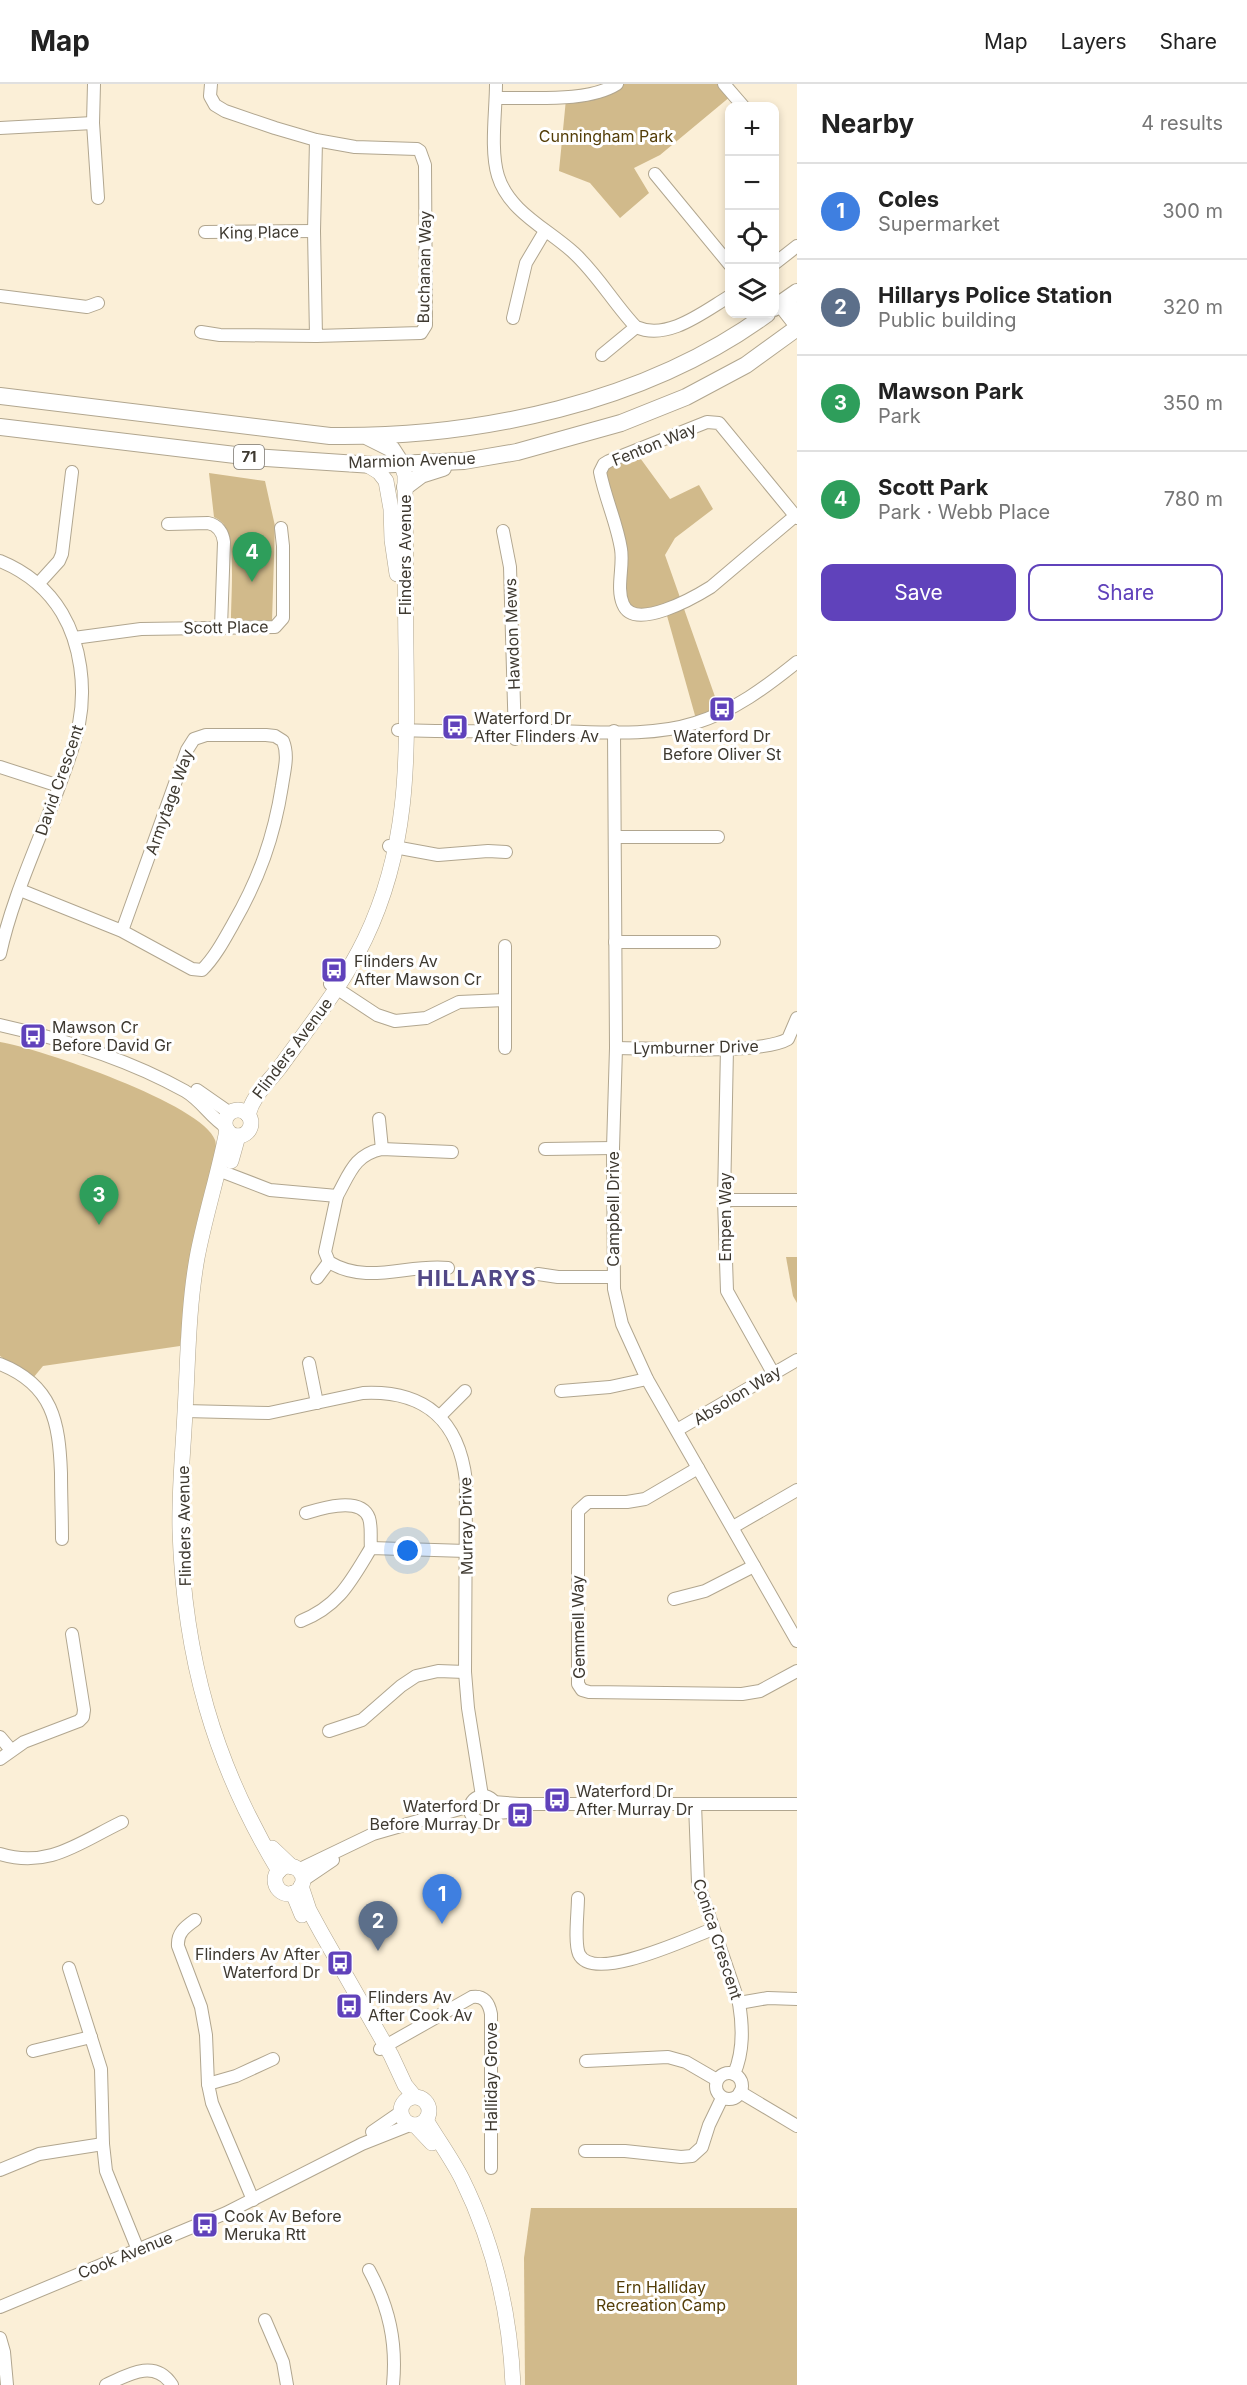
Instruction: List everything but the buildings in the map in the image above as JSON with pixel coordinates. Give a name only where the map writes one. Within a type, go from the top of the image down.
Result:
[{"type":"highway","name":"Marmion Avenue","points":[[0,396],[250,425],[306,434],[367,436],[417,433],[492,424],[595,398],[639,382],[726,341],[784,305]]},
{"type":"highway","name":"Marmion Avenue","points":[[0,427],[252,457],[366,464],[464,461],[517,452],[621,423],[686,397],[746,365],[797,328]]},
{"type":"highway","points":[[401,463],[404,448],[417,433]]},
{"type":"highway","points":[[367,436],[392,449],[401,463]]},
{"type":"highway","points":[[405,487],[429,472],[464,461]]},
{"type":"main road","name":"Flinders Avenue","points":[[401,463],[405,475],[402,735],[393,847],[372,904],[334,986],[235,1122],[197,1258],[192,1296],[189,1411],[181,1485],[182,1560],[186,1605],[196,1664],[204,1702],[225,1767],[254,1830],[294,1878],[309,1928],[383,2048],[412,2114],[444,2163],[477,2238],[496,2311],[504,2385]]},
{"type":"main road","name":"Flinders Avenue","points":[[401,463],[396,475],[402,735]]},
{"type":"main road","points":[[366,464],[379,472],[386,481],[397,574]]},
{"type":"main road","name":"Flinders Avenue","points":[[412,2114],[462,2178],[486,2235],[508,2322],[513,2385]]},
{"type":"street","points":[[94,84],[93,123],[98,198]]},
{"type":"street","name":"Buchanan Way","points":[[211,84],[210,96],[215,105],[225,111],[315,140],[355,147],[417,149],[423,154],[426,313],[424,330],[416,335],[316,336]]},
{"type":"street","points":[[496,84],[495,160],[504,190],[517,207],[575,254],[636,327],[646,331],[671,329],[725,298]]},
{"type":"street","points":[[496,98],[590,94],[606,90],[616,84]]},
{"type":"street","points":[[724,84],[740,102]]},
{"type":"street","points":[[0,128],[93,123]]},
{"type":"street","points":[[201,332],[220,335],[316,336],[315,140]]},
{"type":"street","points":[[655,174],[728,264]]},
{"type":"street","name":"King Place","points":[[205,232],[314,231]]},
{"type":"street","points":[[513,318],[526,263],[545,231]]},
{"type":"street","points":[[779,260],[797,246]]},
{"type":"street","points":[[0,296],[87,307],[98,303]]},
{"type":"street","points":[[784,305],[797,328]]},
{"type":"street","points":[[602,355],[636,327]]},
{"type":"street","name":"Fenton Way","points":[[706,422],[719,423],[796,517],[711,587],[662,611],[633,614],[628,612],[622,602],[621,547],[600,472],[604,464],[609,461],[706,422]]},
{"type":"street","points":[[39,583],[59,561],[62,554],[72,472]]},
{"type":"street","points":[[168,524],[208,523],[213,524],[222,533],[224,542],[221,627]]},
{"type":"street","name":"Scott Place","points":[[74,638],[129,629],[270,628],[281,622],[283,546],[280,528]]},
{"type":"street","name":"Hawdon Mews","points":[[502,531],[510,567],[515,735]]},
{"type":"street","name":"David Crescent","points":[[0,561],[39,583],[55,602],[74,638],[81,680],[82,705],[73,747],[10,916],[0,954]]},
{"type":"street","points":[[613,734],[662,730],[709,718],[757,693],[797,662]]},
{"type":"street","points":[[402,735],[613,734],[664,736],[698,729],[748,706],[797,671]]},
{"type":"street","name":"Campbell Drive","points":[[613,734],[616,1048],[612,1277],[622,1324],[647,1379],[797,1641]]},
{"type":"street","name":"Armytage Way","points":[[20,890],[122,932],[192,969],[202,970],[242,909],[268,852],[277,819],[286,759],[283,741],[266,735],[206,735],[194,739],[187,750],[122,932]]},
{"type":"street","points":[[0,767],[59,786]]},
{"type":"street","points":[[615,837],[718,837]]},
{"type":"street","points":[[393,847],[438,855],[488,850],[506,852]]},
{"type":"street","points":[[615,942],[714,942]]},
{"type":"street","points":[[505,946],[505,1048]]},
{"type":"street","points":[[334,986],[377,1015],[396,1021],[426,1018],[459,1002],[505,1000]]},
{"type":"street","points":[[0,1017],[89,1042],[140,1061],[185,1083],[235,1122]]},
{"type":"street","points":[[797,1018],[788,1039],[797,1050]]},
{"type":"street","points":[[0,1025],[47,1036],[135,1066],[187,1092],[217,1121],[235,1122]]},
{"type":"street","name":"Lymburner Drive","points":[[616,1048],[773,1046],[788,1039]]},
{"type":"street","name":"Empen Way","points":[[727,1048],[724,1200],[727,1291],[773,1373]]},
{"type":"street","points":[[380,1119],[382,1149]]},
{"type":"street","points":[[545,1149],[613,1148]]},
{"type":"street","points":[[448,1268],[428,1267],[381,1274],[347,1269],[329,1262],[325,1252],[337,1196],[357,1161],[363,1155],[382,1149],[452,1152]]},
{"type":"street","points":[[222,1172],[278,1191],[337,1196]]},
{"type":"street","points":[[724,1200],[797,1200]]},
{"type":"street","points":[[317,1278],[329,1262]]},
{"type":"street","points":[[538,1274],[558,1277],[612,1277]]},
{"type":"street","name":"Absolon Way","points":[[677,1430],[797,1360]]},
{"type":"street","points":[[309,1363],[317,1403]]},
{"type":"street","points":[[0,1364],[37,1388],[53,1412],[59,1439],[62,1539]]},
{"type":"street","points":[[561,1391],[610,1388],[647,1379]]},
{"type":"street","points":[[440,1416],[465,1391]]},
{"type":"street","name":"Murray Drive","points":[[189,1411],[269,1413],[363,1393],[390,1393],[403,1395],[440,1416],[455,1438],[464,1464],[466,1481],[465,1672],[469,1717],[490,1804]]},
{"type":"street","name":"Gemmell Way","points":[[698,1468],[645,1499],[627,1502],[588,1502],[578,1511],[578,1684],[582,1690],[589,1692],[742,1694],[760,1691],[797,1671]]},
{"type":"street","points":[[733,1527],[797,1490]]},
{"type":"street","points":[[301,1621],[320,1613],[340,1594],[371,1548],[370,1521],[363,1510],[357,1507],[333,1506],[306,1514]]},
{"type":"street","points":[[371,1548],[466,1551]]},
{"type":"street","points":[[674,1599],[705,1591],[754,1566]]},
{"type":"street","points":[[0,1759],[35,1737],[79,1721],[83,1717],[84,1710],[72,1634]]},
{"type":"street","points":[[329,1731],[350,1725],[370,1714],[401,1686],[416,1676],[438,1671],[465,1672]]},
{"type":"street","points":[[0,1737],[11,1750]]},
{"type":"street","points":[[470,1811],[474,1799],[490,1804],[797,1811]]},
{"type":"street","points":[[470,1811],[478,1822],[484,1822],[491,1819],[490,1804]]},
{"type":"street","points":[[695,1807],[797,1804]]},
{"type":"street","name":"Conica Crescent","points":[[695,1807],[697,1875],[738,2003],[743,2039],[734,2074]]},
{"type":"street","points":[[294,1878],[374,1834],[470,1811]]},
{"type":"street","points":[[0,1854],[30,1859],[52,1856],[122,1822]]},
{"type":"street","points":[[578,1898],[578,1950],[583,1959],[591,1963],[624,1962],[713,1929]]},
{"type":"street","points":[[195,1920],[184,1928],[178,1938],[178,1946],[201,2007],[206,2035],[208,2084],[212,2103],[252,2198]]},
{"type":"street","points":[[69,1968],[100,2068],[106,2171],[137,2248]]},
{"type":"street","name":"Halliday Grove","points":[[383,2048],[472,1997],[482,1998],[487,2002],[491,2014],[491,2168]]},
{"type":"street","points":[[738,2003],[768,1998],[797,1999]]},
{"type":"street","points":[[33,2051],[91,2037]]},
{"type":"street","points":[[586,2061],[668,2057],[686,2062],[717,2080]]},
{"type":"street","points":[[208,2084],[236,2076],[273,2058]]},
{"type":"street","points":[[725,2073],[734,2074],[741,2080],[740,2092],[734,2098],[722,2098],[716,2091],[717,2080],[725,2073]]},
{"type":"street","points":[[740,2092],[797,2126]]},
{"type":"street","points":[[585,2151],[625,2151],[681,2157],[692,2156],[702,2147],[709,2125],[722,2098]]},
{"type":"street","name":"Cook Avenue","points":[[0,2307],[252,2198],[362,2144],[412,2114]]},
{"type":"street","points":[[0,2170],[39,2154],[103,2144]]},
{"type":"street","name":"Cook Avenue","points":[[0,2301],[137,2248]]},
{"type":"street","points":[[369,2270],[386,2304],[390,2322],[393,2346],[393,2385]]},
{"type":"street","points":[[265,2320],[283,2362],[287,2385]]},
{"type":"street","points":[[0,2338],[7,2385]]},
{"type":"street","points":[[106,2385],[139,2370],[157,2372],[169,2380],[172,2385]]},
{"type":"green space","name":"Cunningham Park","points":[[621,84],[721,84],[731,96],[660,155],[634,168],[649,193],[620,218],[590,183],[559,171],[566,99]]},
{"type":"green space","points":[[635,451],[670,499],[699,485],[713,509],[675,538],[665,555],[719,708],[696,719],[664,605],[646,612],[630,606],[621,592],[625,545],[601,468]]},
{"type":"green space","points":[[209,473],[265,481],[275,526],[272,621],[231,620],[232,561],[229,539],[225,525],[214,517]]},
{"type":"green space","points":[[0,1042],[82,1066],[152,1095],[204,1126],[215,1140],[215,1163],[195,1245],[180,1346],[43,1366],[33,1378],[0,1356]]},
{"type":"green space","points":[[786,1257],[797,1257],[797,1303],[793,1296]]},
{"type":"green space","name":"Ern Halliday Recreation Camp","points":[[531,2208],[797,2208],[797,2385],[525,2385],[524,2258]]},
{"type":"place","name":"Scott Park","points":[[252,582]]},
{"type":"place","name":"Waterford Dr Before Oliver St","points":[[722,709]]},
{"type":"place","name":"Waterford Dr After Flinders Av","points":[[455,727]]},
{"type":"place","name":"Flinders Av After Mawson Cr","points":[[334,970]]},
{"type":"place","name":"Mawson Cr Before David Gr","points":[[33,1036]]},
{"type":"place","name":"Mawson Park","points":[[99,1225]]},
{"type":"place","name":"Waterford Dr After Murray Dr","points":[[557,1800]]},
{"type":"place","name":"Waterford Dr Before Murray Dr","points":[[520,1815]]},
{"type":"place","name":"Coles","points":[[442,1924]]},
{"type":"place","name":"Hillarys Police Station","points":[[378,1951]]},
{"type":"place","name":"Flinders Av After Waterford Dr","points":[[340,1963]]},
{"type":"place","name":"Flinders Av After Cook Av","points":[[349,2006]]},
{"type":"place","name":"Cook Av Before Meruka Rtt","points":[[205,2225]]},
{"type":"district","name":"HILLARYS","points":[[477,1278]]}]
